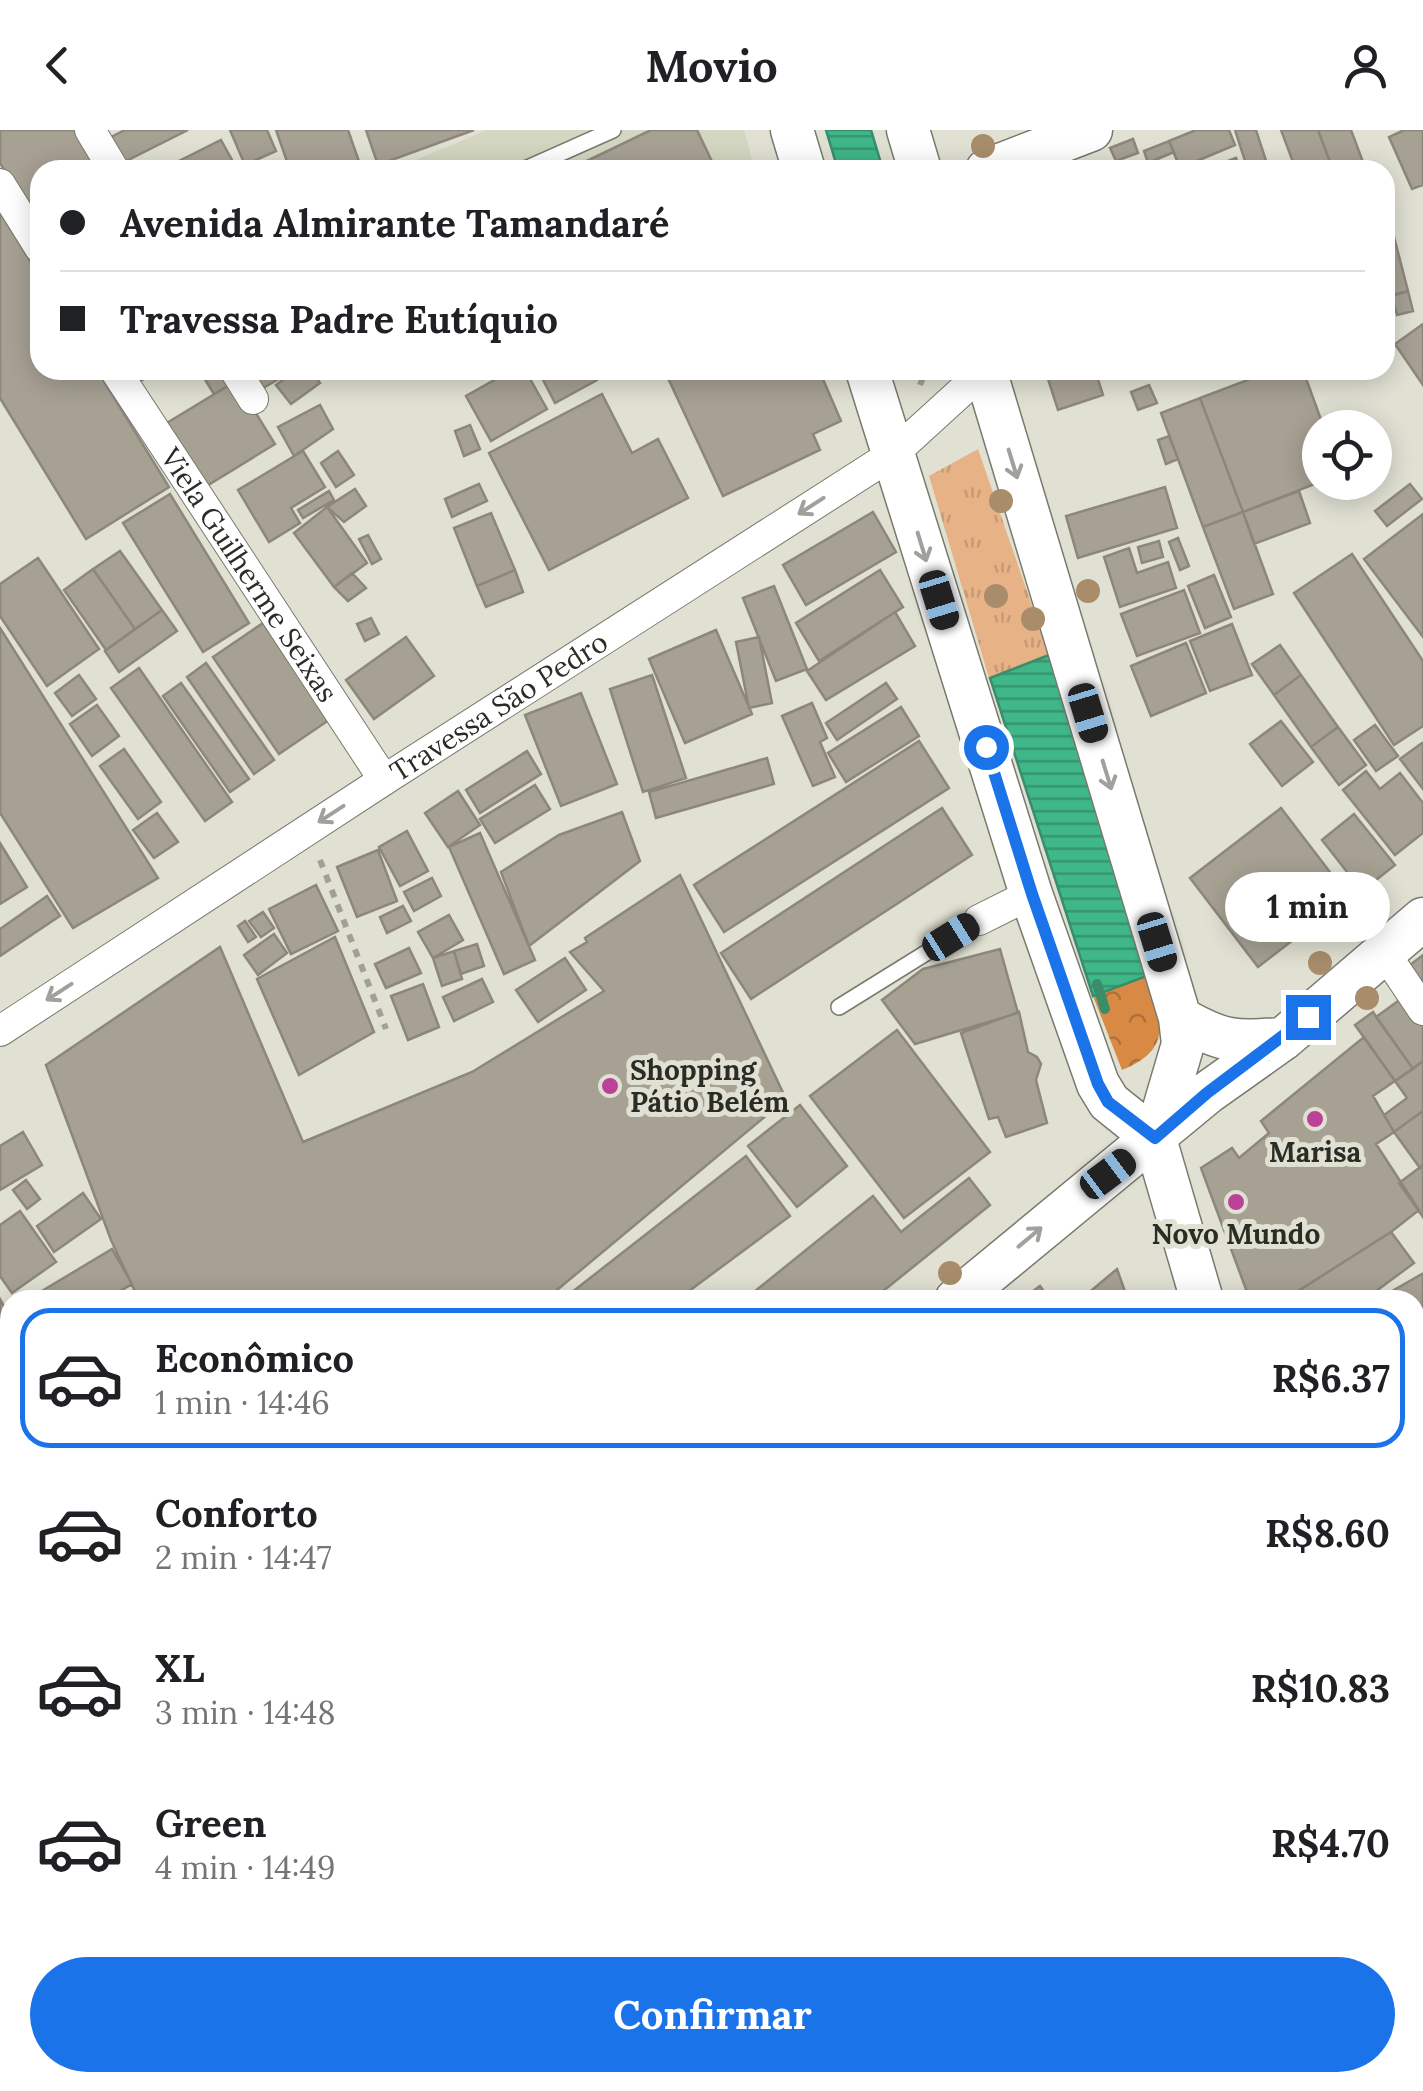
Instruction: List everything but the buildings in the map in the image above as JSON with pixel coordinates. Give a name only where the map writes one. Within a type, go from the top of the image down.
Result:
[{"type":"main road","points":[[792,130],[801,160]]},
{"type":"main road","points":[[908,130],[917,160]]},
{"type":"main road","points":[[1012,160],[1091,130]]},
{"type":"main road","points":[[870,380],[1032,894],[1098,1084],[1108,1102],[1155,1138]]},
{"type":"main road","points":[[988,380],[1180,1018],[1183,1044],[1155,1138],[1199,1290]]},
{"type":"main road","points":[[968,1290],[1207,1093],[1283,1038],[1423,919]]},
{"type":"main road","points":[[1180,1018],[1213,1037],[1236,1042],[1283,1038]]},
{"type":"street","points":[[90,130],[108,160]]},
{"type":"street","points":[[0,184],[30,232]]},
{"type":"street","name":"Viela Guilherme Seixas","points":[[123,380],[384,780]]},
{"type":"street","points":[[241,380],[253,400]]},
{"type":"street","name":"Travessa São Pedro","points":[[0,1031],[893,454],[974,380]]},
{"type":"street","points":[[979,920],[1032,894]]},
{"type":"street","points":[[1384,952],[1423,1010]]},
{"type":"lane","points":[[546,160],[614,130]]},
{"type":"lane","points":[[839,1007],[979,920]]},
{"type":"path","points":[[320,860],[386,1029]]},
{"type":"shaded area","points":[[487,130],[744,130],[752,160],[416,160]]},
{"type":"shaded area","points":[[826,130],[871,130],[880,160],[835,160]]},
{"type":"shaded area","points":[[1049,655],[1152,974],[1093,996],[990,678]]},
{"type":"green space","points":[[978,449],[1049,655],[989,678],[929,476]]},
{"type":"green space","points":[[1152,974],[1160,1019],[1157,1043],[1139,1062],[1122,1070],[1093,996]]},
{"type":"waterway","points":[[1097,984],[1105,1009]]},
{"type":"place","name":"Shopping Pátio Belém","points":[[610,1086]]},
{"type":"place","name":"Marisa","points":[[1315,1119]]},
{"type":"place","name":"Novo Mundo","points":[[1236,1202]]},
{"type":"route","points":[[986,747],[1032,894],[1098,1084],[1108,1102],[1155,1138],[1207,1093],[1308,1017]]}]
